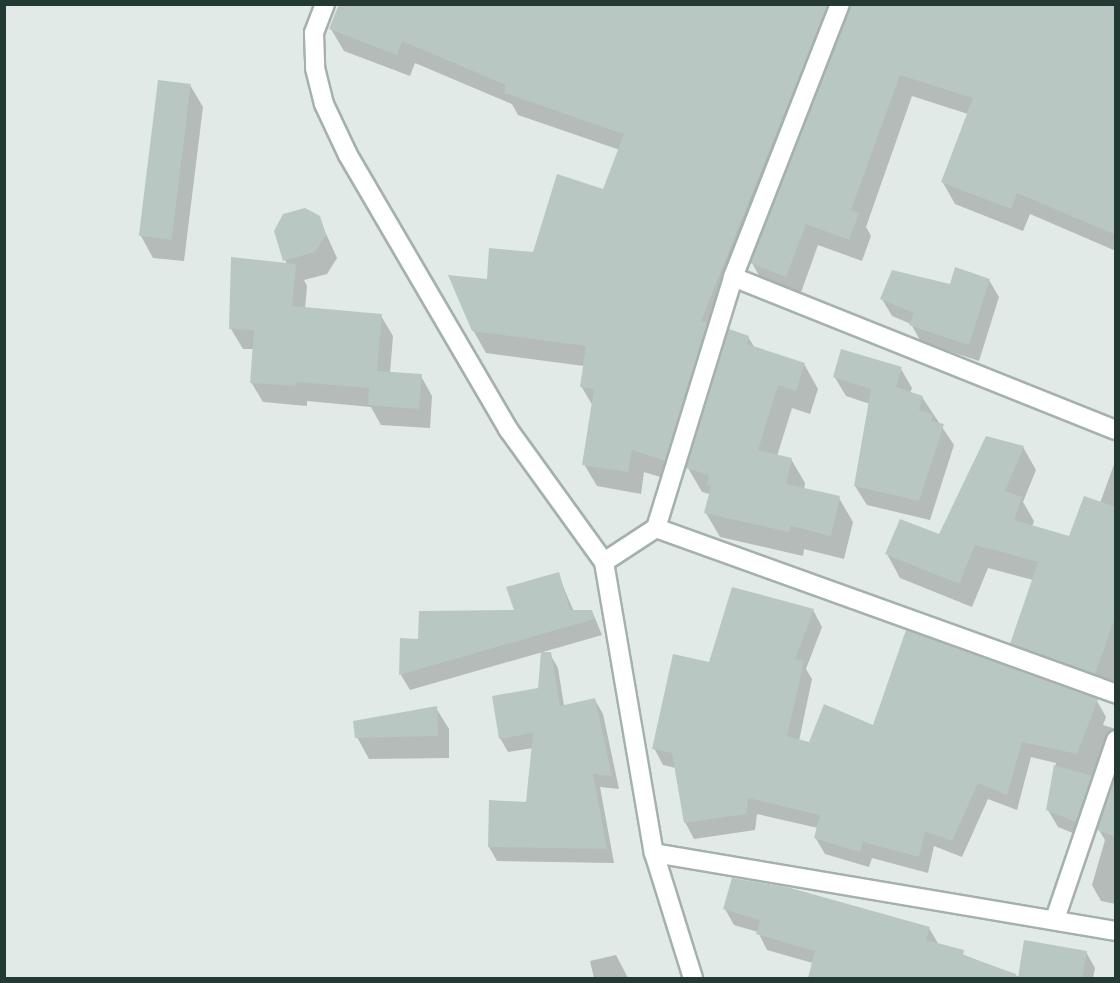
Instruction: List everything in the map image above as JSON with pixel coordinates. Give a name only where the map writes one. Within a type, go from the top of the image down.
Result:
[{"type":"street","points":[[325,4],[314,33],[315,68],[324,104],[348,155],[507,429],[604,562],[654,853],[693,978]]},
{"type":"street","points":[[604,562],[656,528],[733,277],[840,4]]},
{"type":"street","points":[[733,277],[1116,430]]},
{"type":"street","points":[[656,528],[1116,694]]},
{"type":"street","points":[[1055,919],[1116,740]]},
{"type":"street","points":[[654,853],[1116,931]]},
{"type":"building","points":[[339,4],[828,4],[701,321],[707,323],[665,461],[632,450],[628,472],[582,465],[594,389],[580,387],[586,346],[472,331],[448,275],[487,279],[489,248],[533,252],[557,174],[603,189],[624,134],[504,93],[506,85],[402,41],[397,55],[329,29]]},
{"type":"building","points":[[851,4],[1116,4],[1116,235],[1017,193],[1011,209],[941,182],[973,98],[900,75],[851,210],[859,213],[849,240],[806,224],[786,277],[750,263]]},
{"type":"building","points":[[158,80],[191,84],[172,240],[139,236]]},
{"type":"building","points":[[305,208],[320,216],[326,235],[315,252],[283,261],[274,231],[283,214]]},
{"type":"building","points":[[231,257],[296,264],[292,306],[382,314],[377,371],[422,374],[419,409],[368,405],[369,388],[296,382],[296,386],[250,383],[254,330],[229,329]]},
{"type":"building","points":[[955,267],[990,279],[969,345],[909,325],[914,313],[880,299],[892,270],[950,284]]},
{"type":"building","points":[[729,329],[749,336],[747,344],[805,363],[796,391],[778,385],[758,450],[792,458],[786,484],[840,496],[831,536],[791,526],[789,532],[704,513],[711,486],[707,485],[709,475],[686,468]]},
{"type":"building","points":[[841,349],[902,367],[896,387],[923,396],[919,410],[933,414],[931,421],[944,424],[919,501],[854,486],[871,389],[833,377]]},
{"type":"building","points":[[986,436],[1024,446],[1005,491],[1022,497],[1014,520],[1069,536],[1084,496],[1116,507],[1116,615],[1095,674],[1010,644],[1038,562],[975,545],[959,584],[885,554],[900,519],[939,534]]},
{"type":"building","points":[[559,572],[570,610],[592,610],[594,619],[399,675],[400,638],[418,639],[419,611],[514,610],[506,587]]},
{"type":"building","points":[[732,587],[814,609],[795,659],[804,661],[787,736],[809,742],[824,704],[873,725],[906,630],[1098,699],[1077,754],[1022,742],[1007,795],[978,783],[952,841],[925,831],[919,857],[863,842],[860,852],[814,838],[820,815],[748,798],[746,814],[684,823],[672,753],[652,749],[673,654],[709,662]]},
{"type":"building","points":[[541,652],[551,652],[560,706],[595,698],[612,776],[593,774],[607,849],[488,847],[489,800],[526,802],[533,733],[499,739],[492,696],[538,688]]},
{"type":"building","points":[[437,706],[438,736],[355,738],[353,721]]},
{"type":"building","points":[[1054,765],[1092,776],[1076,822],[1046,810]]},
{"type":"building","points":[[1113,783],[1116,783],[1116,837],[1097,830]]},
{"type":"building","points":[[732,878],[787,887],[930,927],[926,940],[964,950],[963,955],[1016,974],[1015,978],[808,978],[815,951],[756,934],[760,920],[723,909]]},
{"type":"building","points":[[1024,940],[1087,951],[1082,978],[1018,978]]}]
